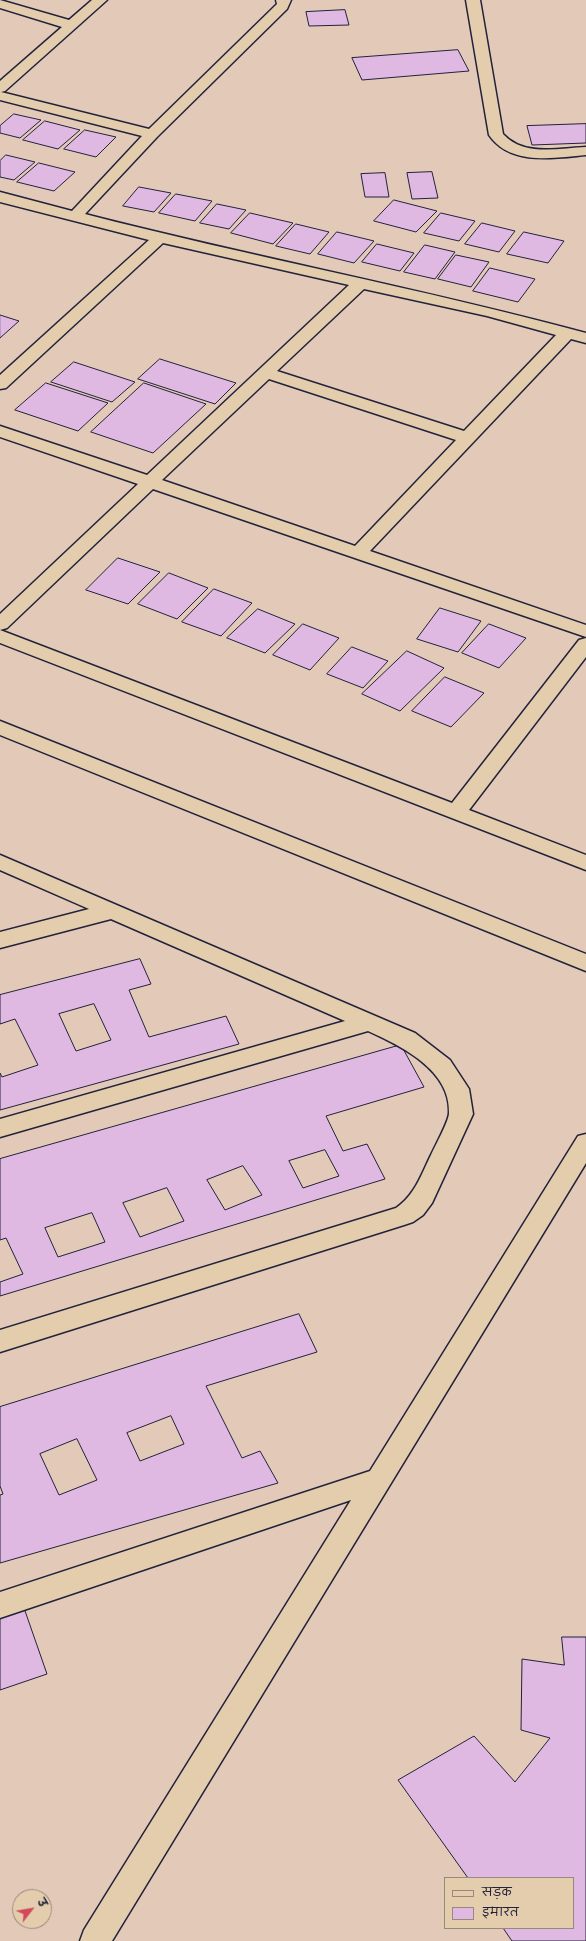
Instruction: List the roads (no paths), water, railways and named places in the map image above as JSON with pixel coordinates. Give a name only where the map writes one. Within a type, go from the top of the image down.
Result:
[{"type":"street","points":[[0,88],[100,0]]},
{"type":"street","points":[[76,215],[152,134],[282,6],[285,1],[283,0]]},
{"type":"street","points":[[473,0],[496,135],[506,145],[520,152],[544,154],[586,151]]},
{"type":"street","points":[[0,4],[71,25]]},
{"type":"street","points":[[0,96],[152,134]]},
{"type":"street","points":[[0,197],[76,215],[160,238],[490,312],[586,338]]},
{"type":"street","points":[[0,384],[160,238]]},
{"type":"street","points":[[0,624],[361,283]]},
{"type":"street","points":[[358,553],[567,333]]},
{"type":"street","points":[[267,373],[468,438]]},
{"type":"street","points":[[0,431],[586,631]]},
{"type":"street","points":[[0,636],[586,864]]},
{"type":"street","points":[[455,813],[586,644]]},
{"type":"street","points":[[0,728],[586,963]]},
{"type":"street","points":[[0,862],[407,1039],[442,1066],[457,1089],[461,1114],[424,1196],[414,1208],[404,1215],[389,1221],[0,1341]]},
{"type":"street","points":[[0,940],[112,911]]},
{"type":"street","points":[[0,1128],[368,1023]]},
{"type":"street","points":[[95,1941],[377,1480],[586,1143]]},
{"type":"street","points":[[0,1605],[377,1480]]}]
